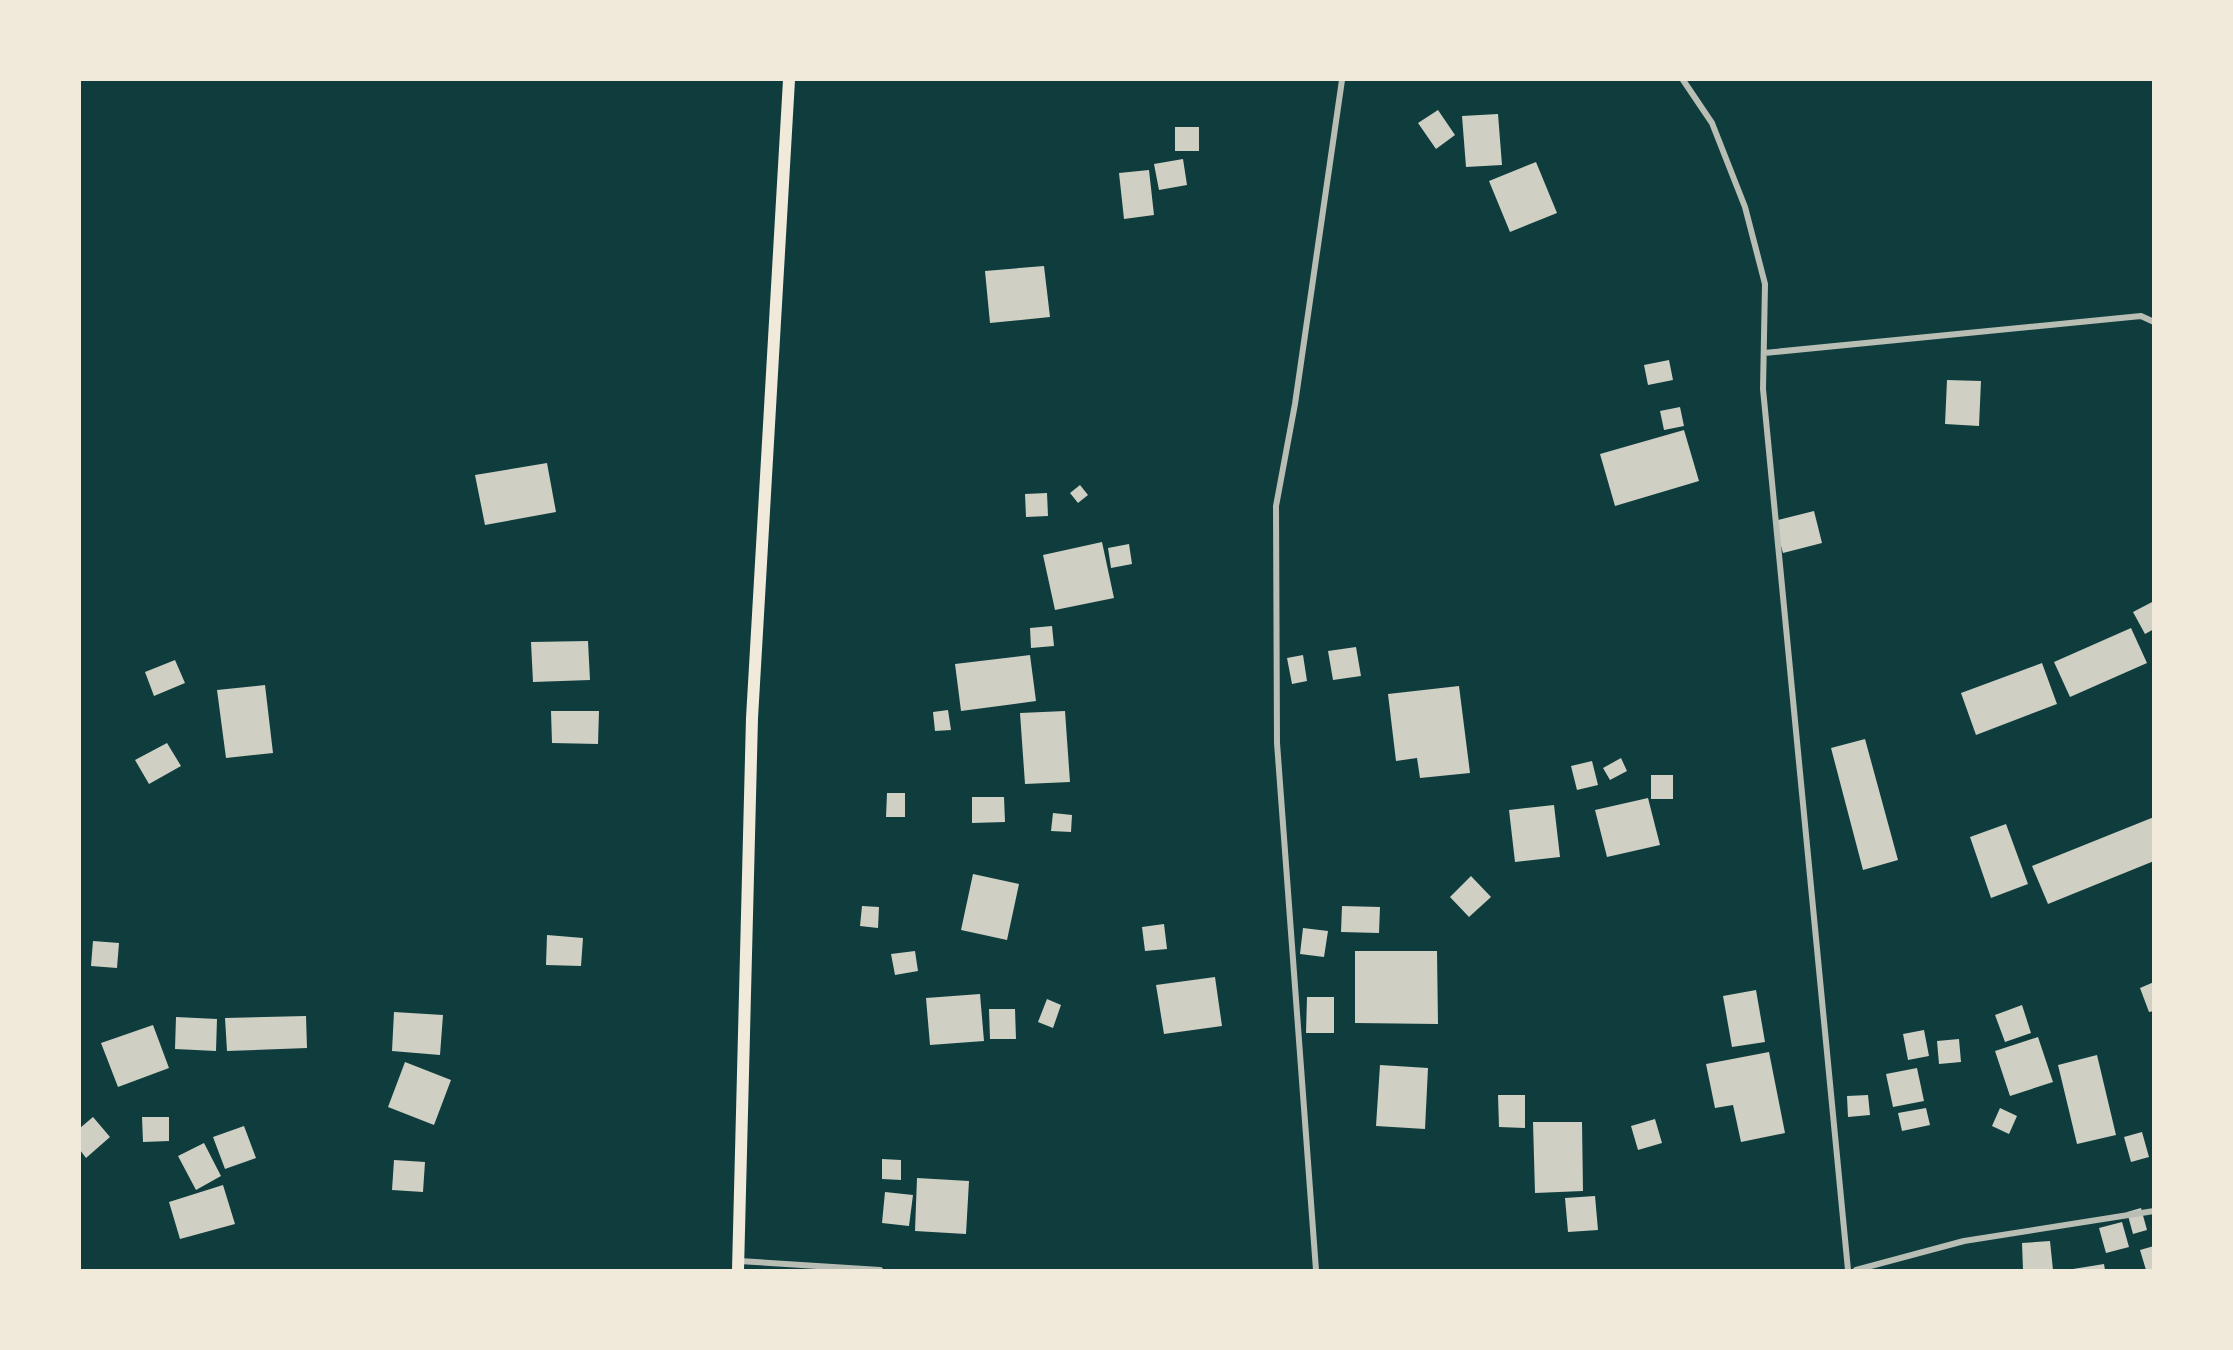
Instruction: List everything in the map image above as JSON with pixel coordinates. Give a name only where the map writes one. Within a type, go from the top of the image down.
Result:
[{"type":"main road","points":[[738,1266],[752,718],[789,80]]},
{"type":"street","points":[[1316,1270],[1278,743],[1276,506],[1295,404],[1342,80]]},
{"type":"street","points":[[1683,80],[1712,123],[1745,207],[1765,284],[1763,389],[1848,1270]]},
{"type":"street","points":[[1764,353],[2141,316],[2154,322]]},
{"type":"street","points":[[1856,1270],[1964,1241],[2154,1211]]},
{"type":"street","points":[[1888,1263],[1891,1270]]},
{"type":"street","points":[[738,1266],[880,1270]]},
{"type":"building","points":[[1438,110],[1455,135],[1436,149],[1418,123]]},
{"type":"building","points":[[1498,114],[1502,165],[1466,167],[1462,116]]},
{"type":"building","points":[[1175,127],[1199,127],[1199,151],[1175,151]]},
{"type":"building","points":[[1183,159],[1187,185],[1159,190],[1154,164]]},
{"type":"building","points":[[1536,162],[1557,213],[1510,232],[1489,181]]},
{"type":"building","points":[[1149,170],[1154,215],[1124,219],[1119,173]]},
{"type":"building","points":[[1044,266],[1050,317],[990,323],[985,271]]},
{"type":"building","points":[[1669,360],[1673,380],[1648,385],[1644,365]]},
{"type":"building","points":[[1947,380],[1981,381],[1979,426],[1945,424]]},
{"type":"building","points":[[1680,407],[1684,426],[1664,430],[1660,411]]},
{"type":"building","points":[[1684,430],[1699,481],[1615,506],[1600,454]]},
{"type":"building","points":[[547,463],[556,512],[485,525],[475,475]]},
{"type":"building","points":[[1080,485],[1088,495],[1078,503],[1070,493]]},
{"type":"building","points":[[1047,493],[1048,516],[1026,517],[1025,494]]},
{"type":"building","points":[[1814,511],[1822,543],[1783,553],[1774,521]]},
{"type":"building","points":[[1102,542],[1114,598],[1055,610],[1043,555]]},
{"type":"building","points":[[1129,544],[1132,564],[1111,568],[1108,548]]},
{"type":"building","points":[[2154,601],[2154,629],[2145,634],[2133,612]]},
{"type":"building","points":[[1052,626],[1054,646],[1031,648],[1030,628]]},
{"type":"building","points":[[2131,628],[2147,663],[2070,697],[2054,662]]},
{"type":"building","points":[[588,641],[590,680],[533,682],[531,642]]},
{"type":"building","points":[[1356,647],[1361,676],[1333,680],[1328,651]]},
{"type":"building","points":[[1030,655],[1036,701],[961,711],[955,664]]},
{"type":"building","points":[[1303,655],[1307,681],[1292,684],[1287,658]]},
{"type":"building","points":[[175,660],[185,683],[154,696],[145,672]]},
{"type":"building","points":[[2042,663],[2057,704],[1976,735],[1961,693]]},
{"type":"building","points":[[265,685],[273,753],[226,758],[217,690]]},
{"type":"building","points":[[1459,686],[1470,773],[1420,778],[1417,758],[1396,761],[1388,694]]},
{"type":"building","points":[[948,710],[951,730],[935,731],[933,712]]},
{"type":"building","points":[[551,711],[599,711],[598,744],[552,743]]},
{"type":"building","points":[[1065,711],[1070,782],[1025,784],[1020,713]]},
{"type":"building","points":[[1865,739],[1898,860],[1863,870],[1831,748]]},
{"type":"building","points":[[167,743],[181,766],[149,784],[135,760]]},
{"type":"building","points":[[1621,758],[1627,771],[1610,780],[1603,768]]},
{"type":"building","points":[[1592,761],[1598,785],[1577,790],[1571,766]]},
{"type":"building","points":[[1651,775],[1673,775],[1673,799],[1651,799]]},
{"type":"building","points":[[887,793],[905,793],[905,817],[886,817]]},
{"type":"building","points":[[972,797],[1004,797],[1005,822],[972,823]]},
{"type":"building","points":[[1648,798],[1660,845],[1607,857],[1595,810]]},
{"type":"building","points":[[1554,805],[1560,857],[1515,862],[1509,810]]},
{"type":"building","points":[[1053,813],[1072,815],[1071,832],[1051,831]]},
{"type":"building","points":[[2154,817],[2154,861],[2048,904],[2032,866]]},
{"type":"building","points":[[2006,824],[2028,884],[1991,898],[1970,837]]},
{"type":"building","points":[[973,874],[1019,884],[1007,940],[961,930]]},
{"type":"building","points":[[1471,876],[1491,897],[1469,917],[1450,897]]},
{"type":"building","points":[[862,906],[879,907],[878,928],[860,926]]},
{"type":"building","points":[[1342,906],[1380,907],[1379,933],[1341,932]]},
{"type":"building","points":[[1164,924],[1167,949],[1145,951],[1142,927]]},
{"type":"building","points":[[1303,928],[1328,931],[1324,957],[1300,954]]},
{"type":"building","points":[[547,935],[583,938],[581,966],[546,965]]},
{"type":"building","points":[[93,941],[119,943],[117,968],[91,966]]},
{"type":"building","points":[[915,951],[918,971],[895,975],[891,954]]},
{"type":"building","points":[[1355,951],[1437,951],[1438,1024],[1355,1023]]},
{"type":"building","points":[[1215,977],[1222,1026],[1164,1034],[1156,985]]},
{"type":"building","points":[[2154,982],[2154,1011],[2149,1012],[2140,988]]},
{"type":"building","points":[[1756,990],[1765,1042],[1732,1047],[1723,996]]},
{"type":"building","points":[[980,994],[984,1041],[930,1045],[926,998]]},
{"type":"building","points":[[1307,997],[1334,997],[1334,1033],[1306,1033]]},
{"type":"building","points":[[1047,999],[1061,1005],[1053,1028],[1038,1022]]},
{"type":"building","points":[[2022,1005],[2031,1033],[2005,1042],[1995,1015]]},
{"type":"building","points":[[989,1009],[1015,1009],[1016,1039],[990,1039]]},
{"type":"building","points":[[394,1012],[443,1015],[440,1055],[392,1051]]},
{"type":"building","points":[[306,1016],[307,1048],[227,1051],[225,1018]]},
{"type":"building","points":[[176,1017],[217,1019],[216,1051],[175,1049]]},
{"type":"building","points":[[153,1025],[169,1068],[118,1087],[101,1043]]},
{"type":"building","points":[[1924,1030],[1929,1056],[1908,1060],[1903,1034]]},
{"type":"building","points":[[2038,1037],[2053,1082],[2010,1096],[1995,1051]]},
{"type":"building","points":[[1959,1039],[1961,1062],[1939,1064],[1937,1041]]},
{"type":"building","points":[[1769,1052],[1785,1133],[1741,1142],[1733,1105],[1715,1108],[1706,1064]]},
{"type":"building","points":[[2097,1055],[2116,1135],[2077,1144],[2058,1065]]},
{"type":"building","points":[[405,1062],[451,1080],[434,1125],[388,1107]]},
{"type":"building","points":[[1380,1065],[1428,1068],[1425,1129],[1376,1126]]},
{"type":"building","points":[[1917,1068],[1924,1101],[1893,1107],[1886,1074]]},
{"type":"building","points":[[1498,1095],[1525,1095],[1525,1128],[1499,1127]]},
{"type":"building","points":[[1868,1095],[1870,1115],[1848,1117],[1847,1096]]},
{"type":"building","points":[[1926,1108],[1930,1125],[1902,1131],[1898,1113]]},
{"type":"building","points":[[2000,1108],[2017,1116],[2009,1134],[1992,1126]]},
{"type":"building","points":[[93,1117],[110,1137],[86,1158],[80,1150],[80,1128]]},
{"type":"building","points":[[142,1117],[169,1117],[169,1141],[143,1142]]},
{"type":"building","points":[[1655,1119],[1662,1143],[1638,1150],[1631,1126]]},
{"type":"building","points":[[1533,1122],[1582,1122],[1583,1191],[1535,1193]]},
{"type":"building","points":[[244,1126],[256,1158],[225,1169],[213,1137]]},
{"type":"building","points":[[2142,1132],[2149,1157],[2131,1162],[2124,1137]]},
{"type":"building","points":[[204,1143],[221,1176],[196,1190],[178,1156]]},
{"type":"building","points":[[882,1159],[901,1160],[901,1180],[882,1179]]},
{"type":"building","points":[[394,1160],[425,1162],[423,1192],[392,1190]]},
{"type":"building","points":[[917,1178],[969,1181],[966,1234],[915,1231]]},
{"type":"building","points":[[223,1185],[235,1224],[180,1239],[169,1202]]},
{"type":"building","points":[[885,1192],[913,1195],[909,1226],[882,1223]]},
{"type":"building","points":[[1595,1196],[1598,1230],[1568,1232],[1565,1198]]},
{"type":"building","points":[[2141,1208],[2147,1230],[2133,1234],[2127,1212]]},
{"type":"building","points":[[2122,1222],[2129,1247],[2106,1253],[2099,1228]]},
{"type":"building","points":[[2050,1241],[2053,1270],[2023,1270],[2022,1243]]},
{"type":"building","points":[[2154,1246],[2154,1270],[2146,1270],[2140,1250]]},
{"type":"building","points":[[2104,1264],[2105,1270],[2073,1269]]}]
